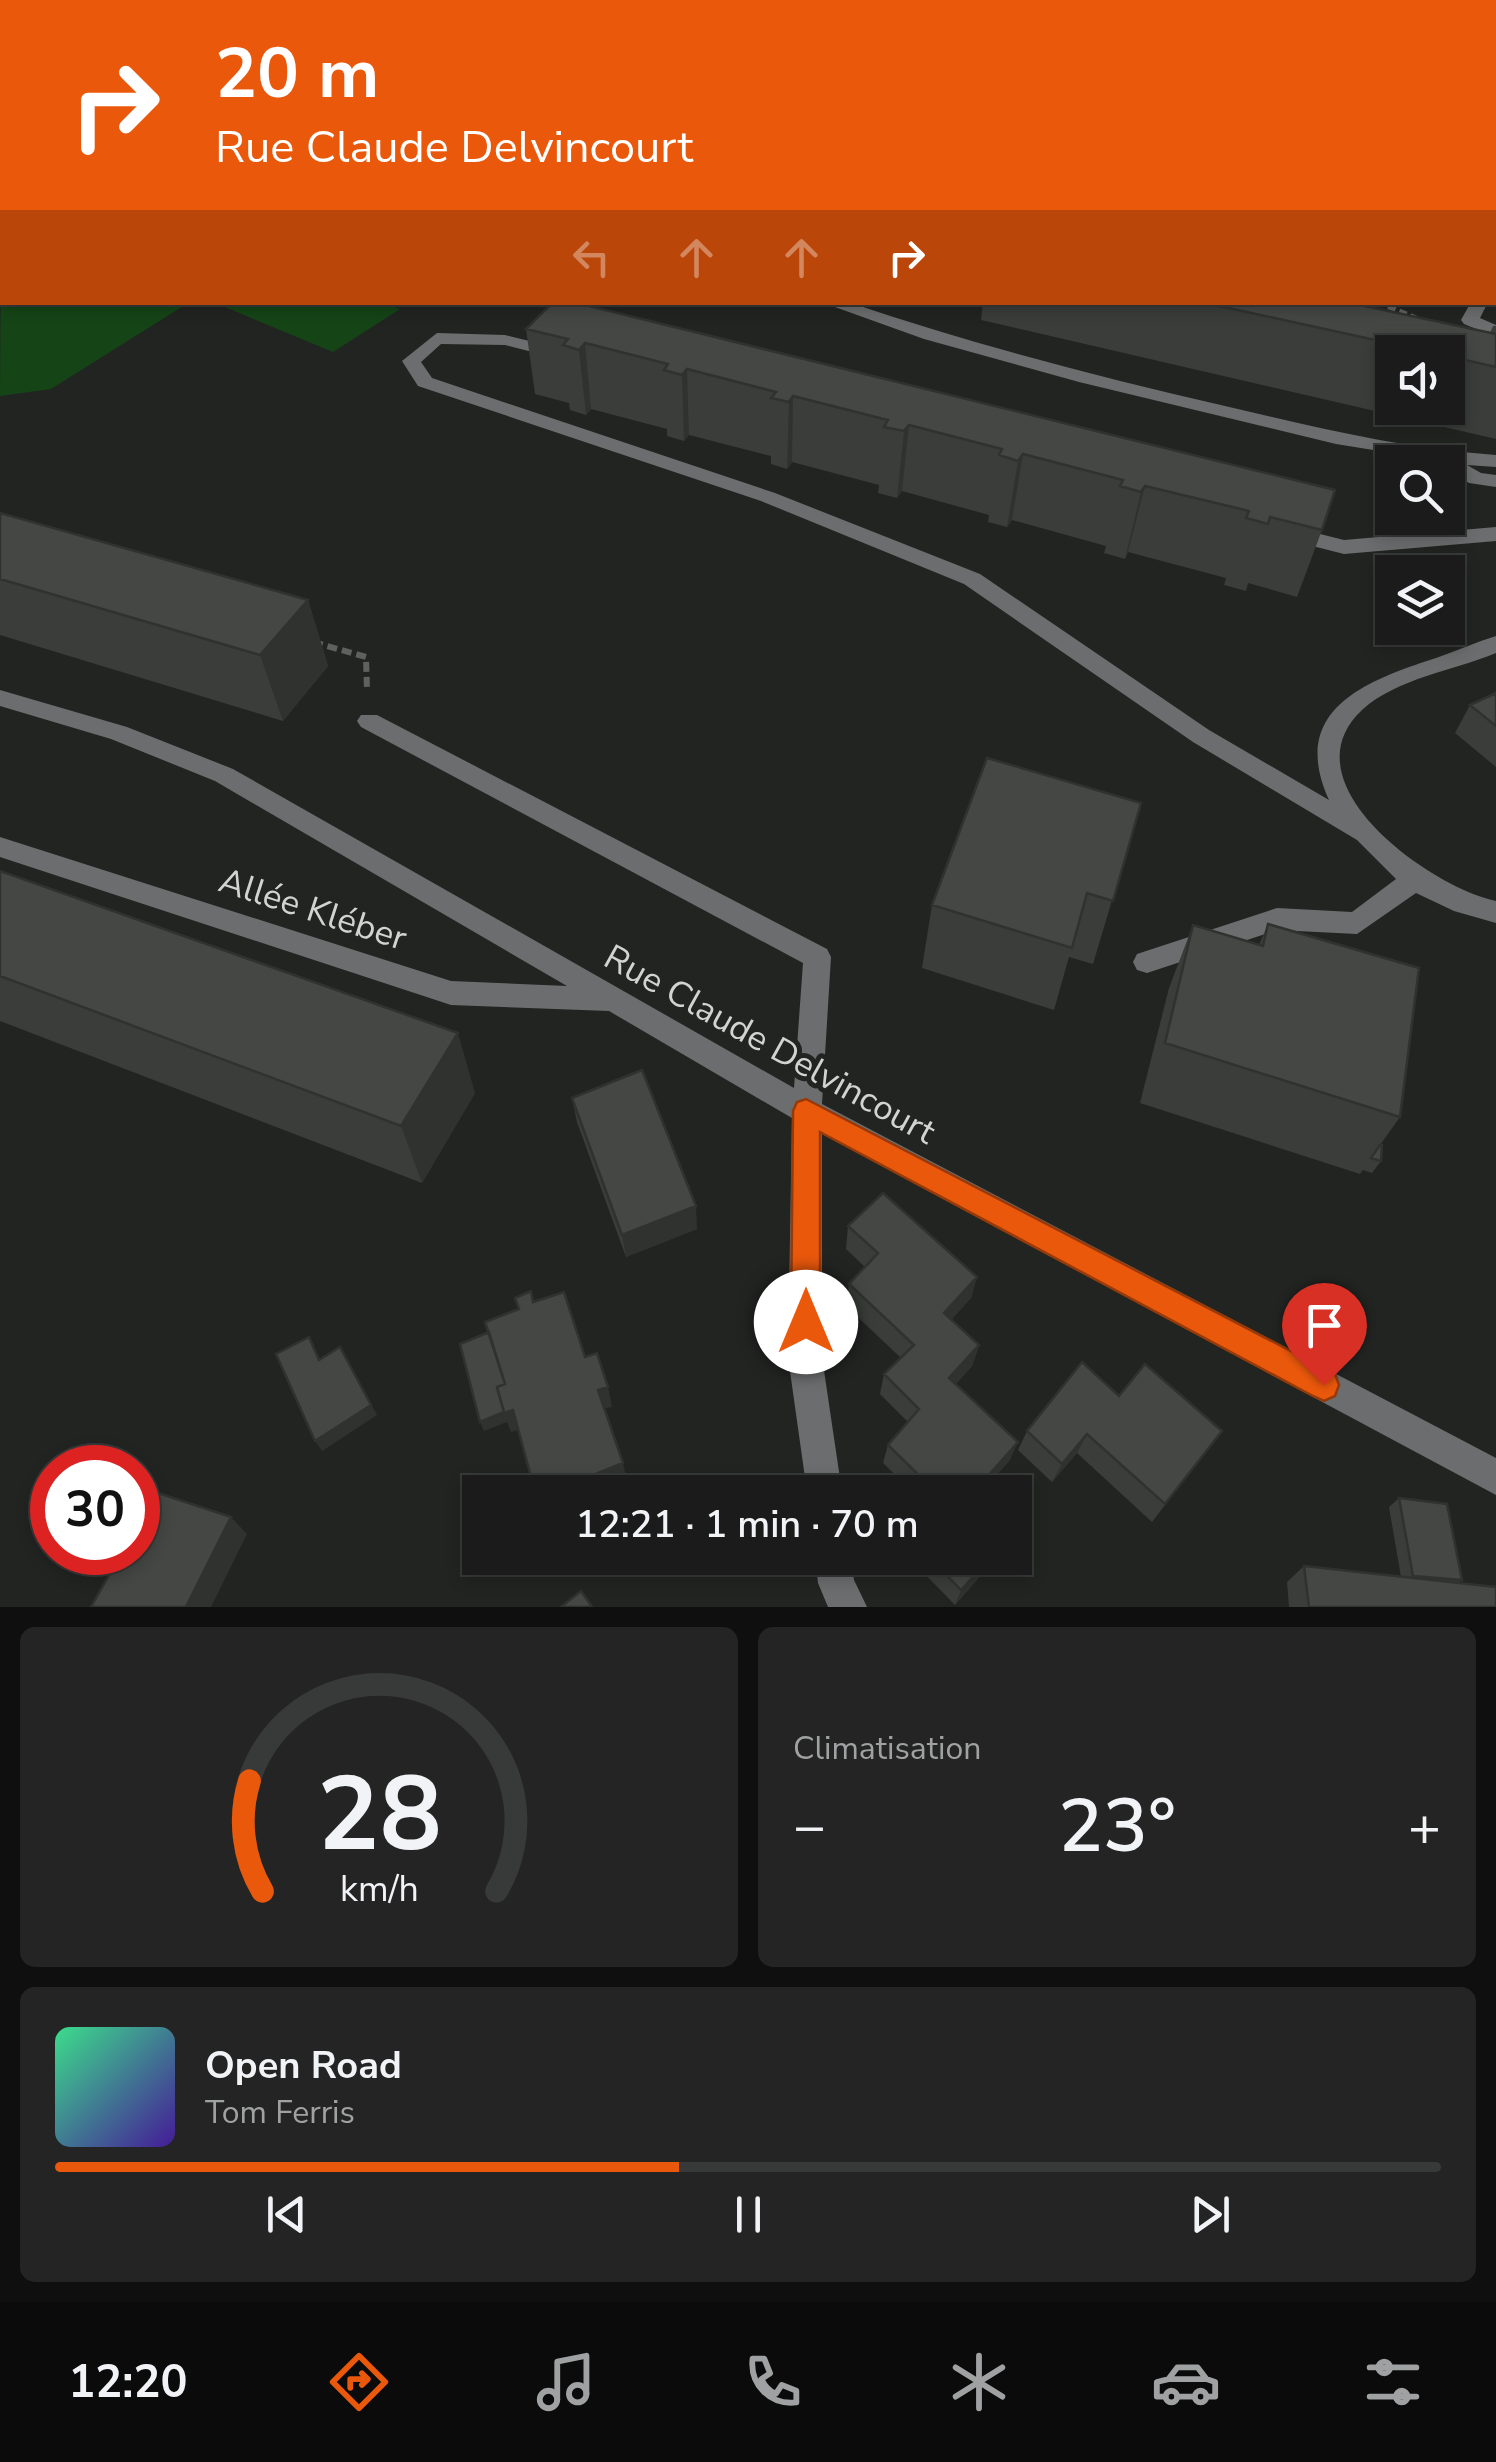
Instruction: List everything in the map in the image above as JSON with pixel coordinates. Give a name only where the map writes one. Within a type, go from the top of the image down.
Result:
[{"type":"street","points":[[838,305],[938,340],[1180,402],[1378,445]]},
{"type":"street","points":[[1478,305],[1470,320],[1496,332]]},
{"type":"street","points":[[1455,334],[1496,340]]},
{"type":"street","points":[[581,359],[505,340],[438,338],[411,361],[425,382],[768,497],[972,578],[1201,736],[1364,833],[1415,878],[1465,906],[1496,912]]},
{"type":"street","points":[[1465,460],[1496,461]]},
{"type":"street","points":[[1465,473],[1476,479],[1496,481]]},
{"type":"street","points":[[1268,528],[1344,547],[1496,534]]},
{"type":"street","points":[[1364,833],[1342,804],[1330,774],[1328,748],[1337,723],[1355,703],[1386,686],[1496,644]]},
{"type":"street","name":"Rue Claude Delvincourt","points":[[0,698],[119,734],[224,776],[806,1111],[1496,1477]]},
{"type":"street","points":[[369,721],[817,957],[806,1111],[805,1357],[822,1475]]},
{"type":"street","name":"Allée Kléber","points":[[0,847],[451,993],[611,1000]]},
{"type":"street","points":[[1146,962],[1276,920],[1357,923],[1415,878]]},
{"type":"street","points":[[835,1575],[848,1607]]},
{"type":"path","points":[[1384,305],[1455,334]]},
{"type":"path","points":[[311,641],[366,657],[369,721]]},
{"type":"green space","points":[[1,305],[185,305],[51,389],[0,396]]},
{"type":"green space","points":[[220,305],[389,305],[400,309],[333,352]]},
{"type":"building","points":[[550,305],[585,305],[1335,490],[1322,530],[1270,517],[1268,524],[1246,518],[1249,511],[1145,486],[1141,492],[1120,486],[1123,480],[1023,454],[1018,461],[999,455],[1002,449],[909,425],[904,431],[884,427],[888,420],[793,396],[789,402],[771,398],[776,392],[687,369],[682,375],[664,370],[668,364],[585,343],[579,350],[563,345],[568,339],[526,329]]},
{"type":"building","points":[[1215,305],[1360,305],[1496,334],[1496,367],[1465,360],[1465,335],[1375,335],[1375,340]]},
{"type":"building","points":[[0,513],[308,600],[260,655],[0,579]]},
{"type":"building","points":[[1496,693],[1496,726],[1470,705]]},
{"type":"building","points":[[987,758],[1141,803],[1113,901],[1087,893],[1072,948],[932,905]]},
{"type":"building","points":[[0,871],[458,1033],[401,1126],[0,976]]},
{"type":"building","points":[[1268,924],[1419,968],[1400,1117],[1165,1043],[1193,925],[1263,946]]},
{"type":"building","points":[[642,1070],[696,1206],[622,1235],[572,1098]]},
{"type":"building","points":[[1382,1145],[1381,1161],[1371,1158]]},
{"type":"building","points":[[883,1193],[977,1277],[944,1313],[979,1345],[949,1378],[1018,1442],[989,1475],[919,1475],[888,1445],[919,1409],[884,1374],[914,1345],[849,1284],[878,1253],[848,1226]]},
{"type":"building","points":[[531,1291],[533,1302],[564,1292],[585,1357],[597,1353],[608,1387],[598,1390],[623,1463],[593,1475],[530,1475],[513,1410],[504,1413],[497,1387],[505,1384],[485,1322],[519,1309],[515,1298]]},
{"type":"building","points":[[489,1332],[505,1384],[497,1387],[504,1412],[480,1422],[460,1344]]},
{"type":"building","points":[[309,1337],[319,1360],[340,1347],[371,1405],[315,1441],[276,1354]]},
{"type":"building","points":[[1082,1362],[1119,1396],[1145,1364],[1222,1431],[1165,1504],[1087,1434],[1062,1464],[1027,1431]]},
{"type":"building","points":[[160,1494],[231,1517],[186,1607],[91,1607],[109,1575],[160,1575]]},
{"type":"building","points":[[1399,1498],[1447,1504],[1462,1580],[1413,1576]]},
{"type":"building","points":[[1304,1566],[1496,1587],[1496,1607],[1309,1607]]},
{"type":"building","points":[[946,1575],[975,1575],[961,1590]]},
{"type":"building","points":[[581,1591],[592,1607],[561,1607]]},
{"type":"route","points":[[806,1322],[806,1111],[1324,1385]]}]
